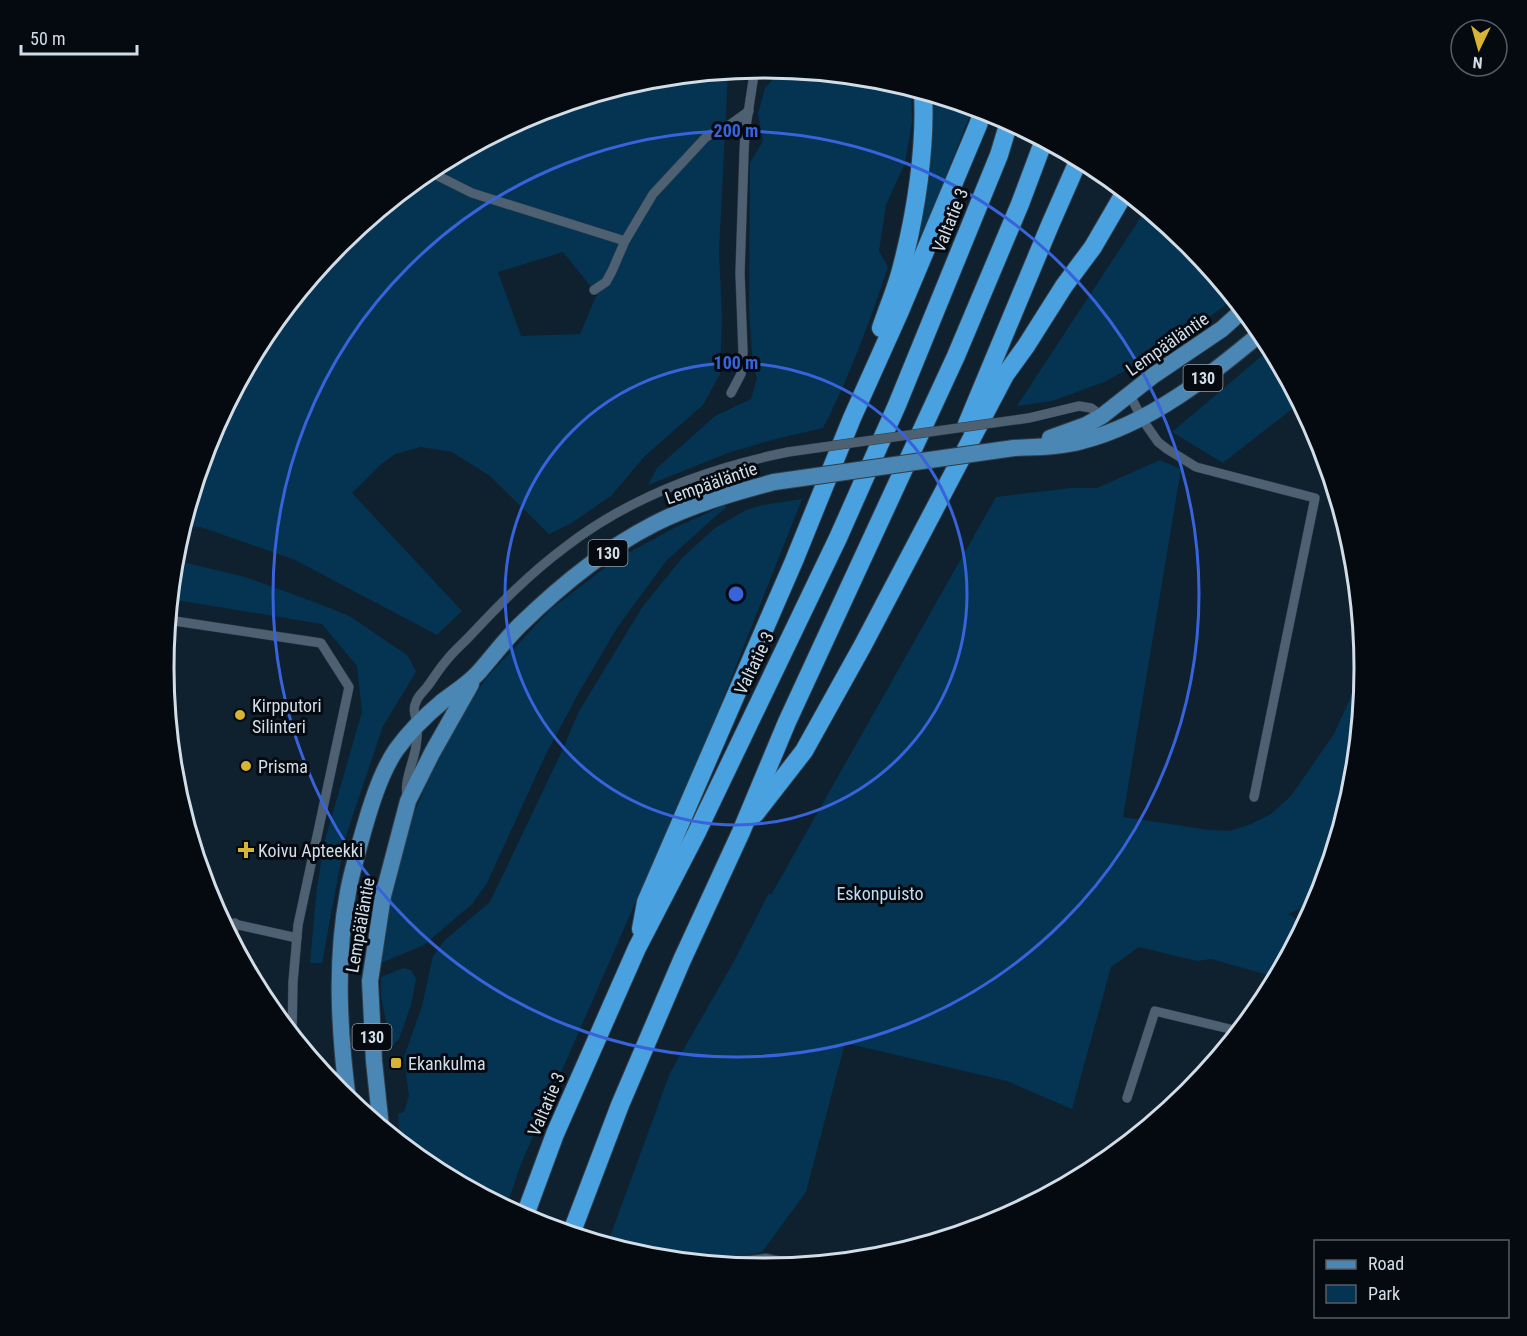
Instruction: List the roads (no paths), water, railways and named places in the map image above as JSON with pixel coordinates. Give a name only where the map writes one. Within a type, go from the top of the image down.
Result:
[{"type":"highway","points":[[852,418],[902,268],[914,216],[921,158],[923,100]]},
{"type":"highway","points":[[637,948],[646,902],[785,582],[852,418],[980,119]]},
{"type":"highway","name":"Valtatie 3","points":[[528,1209],[555,1134],[637,948],[696,834],[838,538],[897,405],[999,155],[1006,131]]},
{"type":"highway","points":[[574,1227],[620,1105],[664,1002],[741,832],[787,722],[956,356],[1041,148]]},
{"type":"highway","points":[[922,531],[1075,167]]},
{"type":"highway","points":[[741,832],[804,751],[863,645],[1005,375],[1064,286],[1093,247],[1121,199]]},
{"type":"main road","name":"Lempääläntie","points":[[1014,448],[1059,435],[1102,416],[1154,375],[1222,329],[1237,316]]},
{"type":"main road","name":"Lempääläntie","points":[[346,1085],[341,1034],[342,940],[348,892],[365,822],[379,784],[395,752],[417,724],[476,676],[519,626],[554,593],[623,542],[654,524],[739,492],[774,482],[1014,448],[1080,442],[1142,419],[1210,374],[1253,339]]},
{"type":"main road","name":"Lempääläntie","points":[[380,1117],[370,981],[382,896],[408,801],[432,753],[476,676]]},
{"type":"lane","points":[[731,393],[741,374],[743,352],[740,273],[745,133],[753,78]]},
{"type":"lane","points":[[594,291],[606,282],[625,241],[653,194],[706,137],[731,124],[748,111]]},
{"type":"lane","points":[[438,176],[472,193],[625,241]]},
{"type":"lane","points":[[1130,394],[1142,419],[1158,442],[1196,467],[1315,498],[1254,797]]},
{"type":"lane","points":[[408,801],[406,788],[416,745],[417,724],[413,711],[417,700],[445,662],[499,604],[565,547],[616,514],[672,487],[736,464],[788,452],[1029,418],[1079,406],[1090,408],[1102,416]]},
{"type":"lane","points":[[176,622],[321,643],[349,687],[298,924],[292,1023]]},
{"type":"lane","points":[[231,922],[297,938]]},
{"type":"lane","points":[[234,929],[235,923]]},
{"type":"lane","points":[[1127,1098],[1155,1011],[1230,1029]]},
{"type":"place","name":"Kirpputori Silinteri","points":[[240,715]]},
{"type":"place","name":"Prisma","points":[[246,766]]},
{"type":"place","name":"Koivu Apteekki","points":[[246,850]]},
{"type":"place","name":"Ekankulma","points":[[396,1063]]},
{"type":"park label","name":"Eskonpuisto","points":[[880,893]]}]
